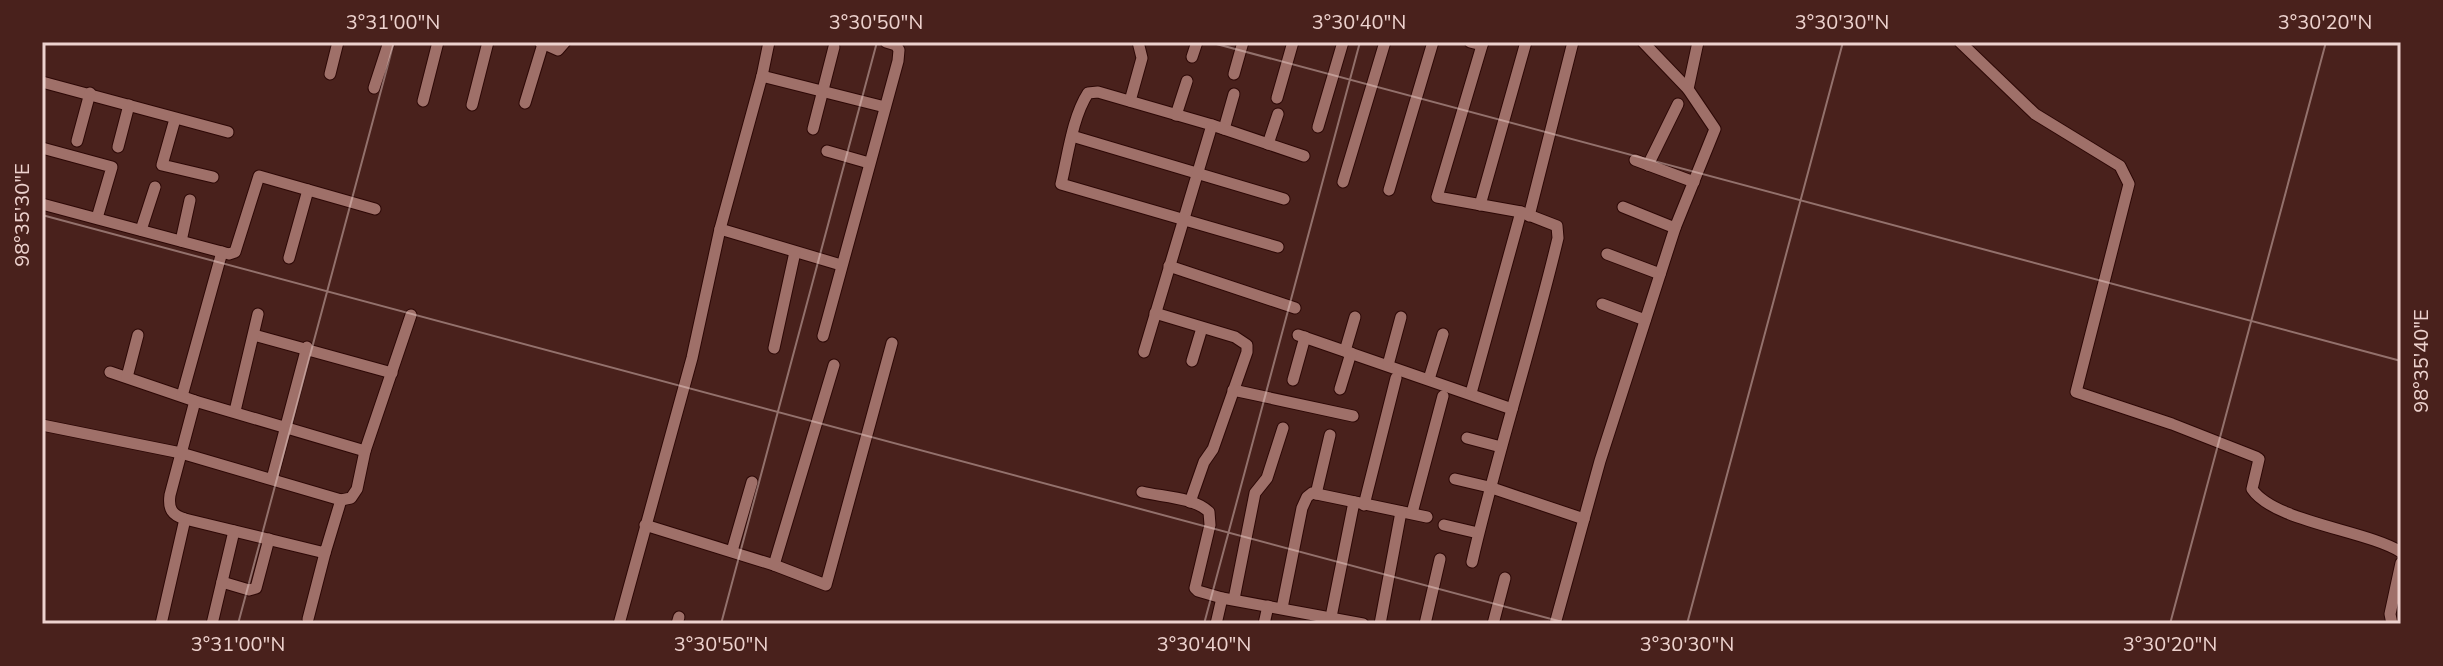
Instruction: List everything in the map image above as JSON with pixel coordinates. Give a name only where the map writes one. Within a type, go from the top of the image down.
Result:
[{"type":"street","points":[[330,74],[338,42]]},
{"type":"street","points":[[374,88],[389,42]]},
{"type":"street","points":[[423,101],[438,42]]},
{"type":"street","points":[[472,105],[488,42]]},
{"type":"street","points":[[525,103],[541,43],[558,50],[565,42]]},
{"type":"street","points":[[619,624],[692,358],[720,229],[769,42]]},
{"type":"street","points":[[823,336],[899,50],[896,45],[886,42]]},
{"type":"street","points":[[1130,101],[1142,58],[1138,42]]},
{"type":"street","points":[[1192,57],[1197,42]]},
{"type":"street","points":[[1234,74],[1243,42]]},
{"type":"street","points":[[1277,98],[1293,42]]},
{"type":"street","points":[[1318,127],[1343,42]]},
{"type":"street","points":[[1343,182],[1385,42]]},
{"type":"street","points":[[1389,190],[1433,42]]},
{"type":"street","points":[[1480,205],[1526,42]]},
{"type":"street","points":[[1471,393],[1573,42]]},
{"type":"street","points":[[1555,624],[1645,320],[1675,228],[1715,129],[1688,89],[1643,42]]},
{"type":"street","points":[[1688,89],[1698,42]]},
{"type":"street","points":[[1960,42],[2035,114],[2120,166],[2127,177],[2129,184],[2076,392],[2172,424],[2256,457],[2259,459],[2252,489],[2255,494],[2278,509],[2401,552]]},
{"type":"street","points":[[1472,562],[1489,487],[1535,332],[1558,238],[1557,226],[1525,214],[1437,197],[1478,43]]},
{"type":"street","points":[[813,129],[834,47]]},
{"type":"street","points":[[762,76],[885,107]]},
{"type":"street","points":[[1176,115],[1187,81]]},
{"type":"street","points":[[42,96],[44,82],[228,132]]},
{"type":"street","points":[[1278,247],[1061,184],[1072,136],[1088,93],[1098,92],[1304,156]]},
{"type":"street","points":[[77,141],[90,93]]},
{"type":"street","points":[[1144,352],[1197,172],[1234,94]]},
{"type":"street","points":[[1648,165],[1678,104]]},
{"type":"street","points":[[118,147],[129,105]]},
{"type":"street","points":[[1268,144],[1278,114]]},
{"type":"street","points":[[175,119],[162,165],[213,177]]},
{"type":"street","points":[[1072,136],[1284,199]]},
{"type":"street","points":[[42,148],[112,167],[97,218]]},
{"type":"street","points":[[827,151],[869,163]]},
{"type":"street","points":[[1635,160],[1694,182]]},
{"type":"street","points":[[42,204],[233,254],[259,176],[375,209]]},
{"type":"street","points":[[141,230],[155,187]]},
{"type":"street","points":[[289,258],[308,190]]},
{"type":"street","points":[[181,241],[190,200]]},
{"type":"street","points":[[1623,207],[1675,228]]},
{"type":"street","points":[[720,229],[841,265]]},
{"type":"street","points":[[182,396],[222,252]]},
{"type":"street","points":[[774,348],[795,252]]},
{"type":"street","points":[[1607,254],[1660,274]]},
{"type":"street","points":[[1169,266],[1295,308]]},
{"type":"street","points":[[1602,304],[1645,320]]},
{"type":"street","points":[[1155,313],[1235,337],[1247,345],[1213,449],[1204,462],[1190,502]]},
{"type":"street","points":[[235,411],[258,314]]},
{"type":"street","points":[[42,425],[181,453],[341,500],[351,498],[357,489],[365,451],[411,315]]},
{"type":"street","points":[[1340,389],[1355,317]]},
{"type":"street","points":[[1388,365],[1401,317]]},
{"type":"street","points":[[1192,361],[1202,328]]},
{"type":"street","points":[[1429,379],[1443,334]]},
{"type":"street","points":[[127,377],[138,335]]},
{"type":"street","points":[[254,335],[307,347],[392,373]]},
{"type":"street","points":[[1293,380],[1302,336],[1512,409]]},
{"type":"street","points":[[645,525],[732,551],[826,585],[892,343]]},
{"type":"street","points":[[272,479],[307,347]]},
{"type":"street","points":[[774,565],[834,365]]},
{"type":"street","points":[[110,372],[195,401],[365,451]]},
{"type":"street","points":[[1331,617],[1359,503],[1396,378]]},
{"type":"street","points":[[1233,390],[1353,416]]},
{"type":"street","points":[[1380,624],[1407,513],[1443,396]]},
{"type":"street","points":[[195,401],[169,505],[173,513],[185,519],[325,553]]},
{"type":"street","points":[[1216,624],[1228,598],[1255,493],[1267,478],[1283,428]]},
{"type":"street","points":[[1316,494],[1330,435]]},
{"type":"street","points":[[1467,438],[1501,447]]},
{"type":"street","points":[[1455,479],[1489,487],[1584,519]]},
{"type":"street","points":[[732,551],[752,482]]},
{"type":"street","points":[[1142,492],[1205,507],[1211,518],[1195,588],[1282,608],[1311,618],[1331,617],[1362,624]]},
{"type":"street","points":[[1282,608],[1302,508],[1307,497],[1316,494],[1427,517]]},
{"type":"street","points":[[308,619],[341,500]]},
{"type":"street","points":[[161,624],[185,519]]},
{"type":"street","points":[[1444,525],[1478,533]]},
{"type":"street","points":[[212,624],[234,531]]},
{"type":"street","points":[[222,582],[249,590],[256,588],[269,539]]},
{"type":"street","points":[[1425,624],[1440,559]]},
{"type":"street","points":[[2392,624],[2390,614],[2401,563]]},
{"type":"street","points":[[1493,624],[1505,578]]},
{"type":"street","points":[[1264,624],[1268,606]]}]
